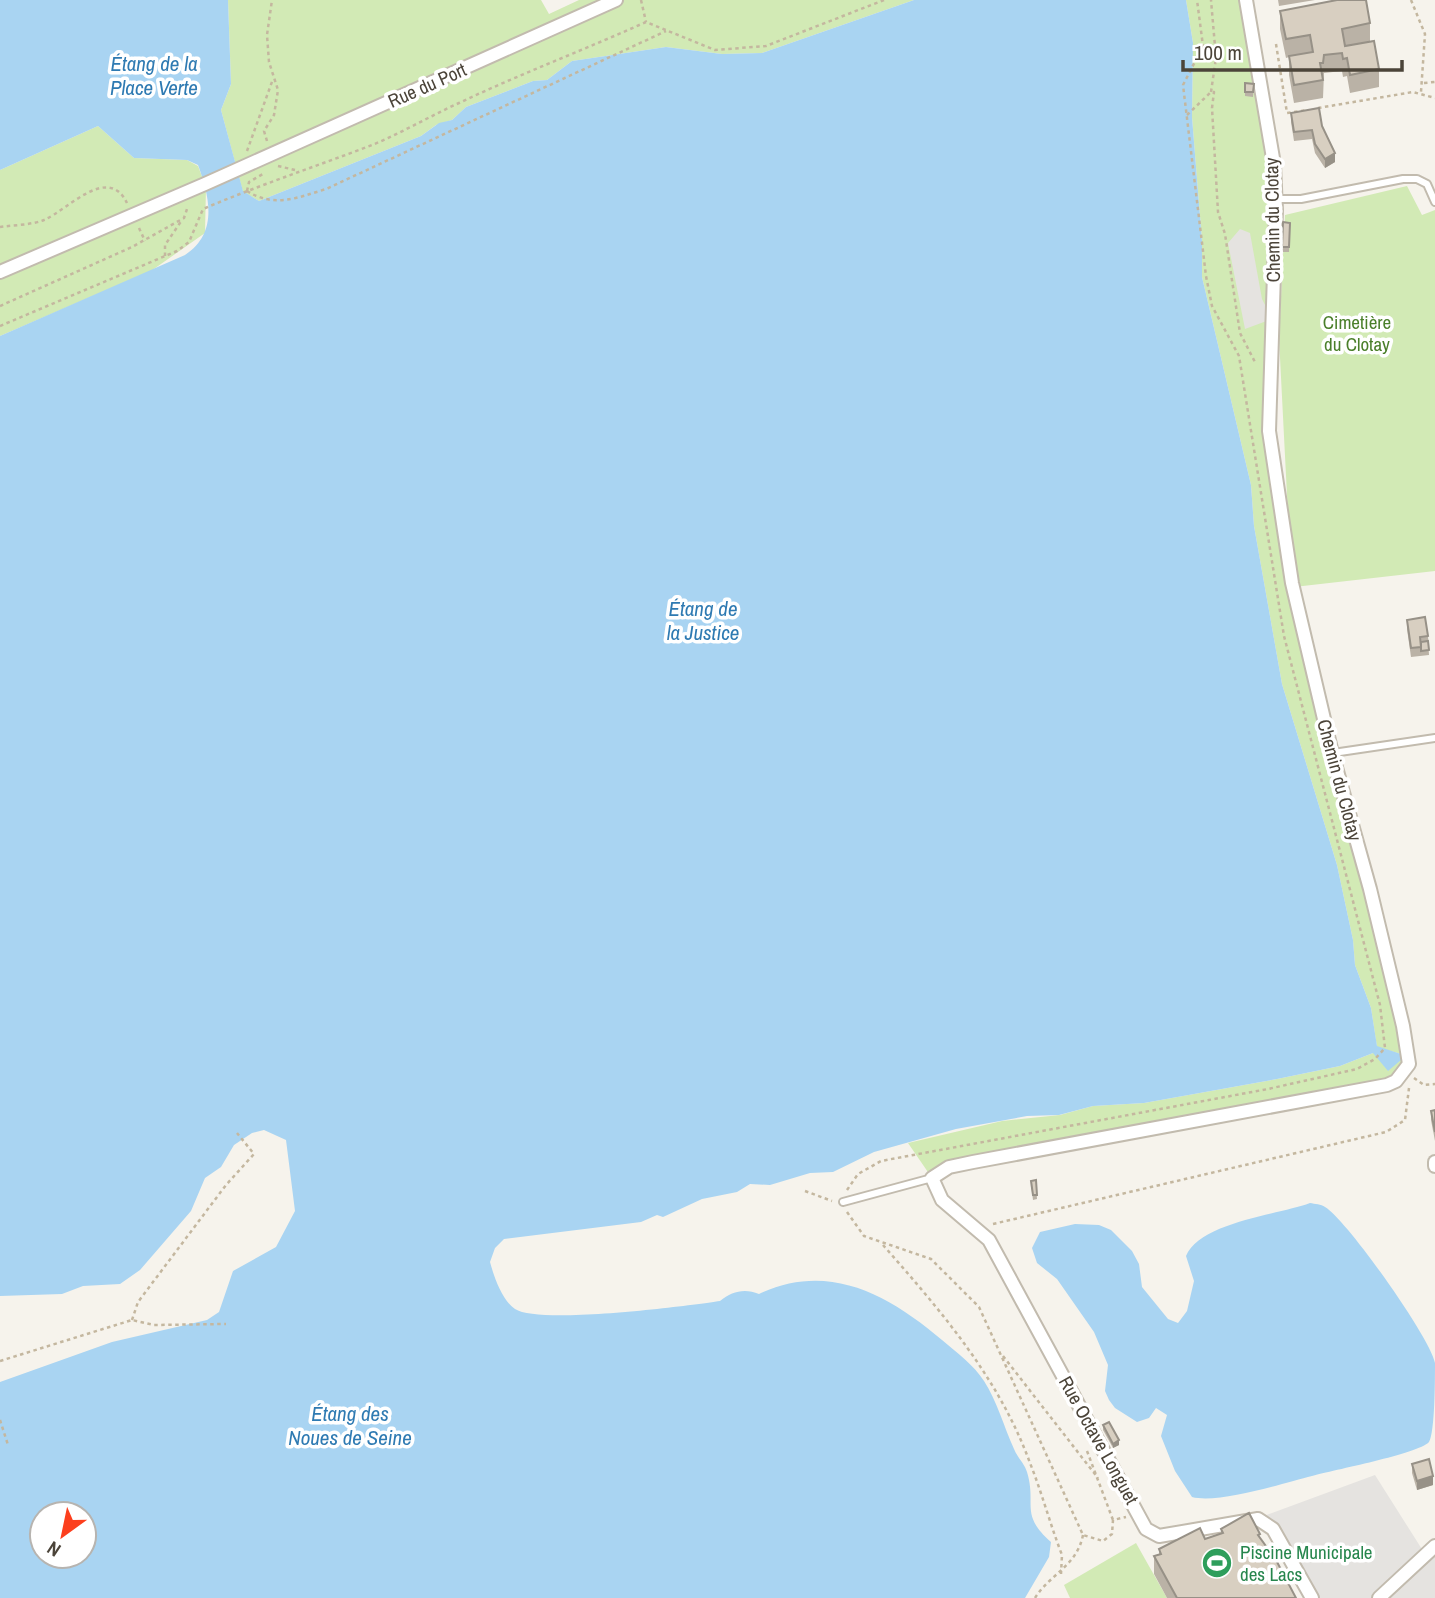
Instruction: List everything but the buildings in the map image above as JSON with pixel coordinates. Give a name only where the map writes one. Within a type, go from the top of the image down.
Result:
[{"type":"street","name":"Rue du Port","points":[[199,187],[598,4],[616,0]]},
{"type":"street","name":"Chemin du Clotay","points":[[1246,0],[1274,164],[1269,431],[1292,583],[1332,753],[1403,1026],[1409,1053],[1405,1071]]},
{"type":"street","points":[[0,271],[199,187]]},
{"type":"street","points":[[932,1178],[948,1167],[1387,1085],[1396,1081],[1405,1071]]},
{"type":"street","name":"Rue Octave Longuet","points":[[932,1178],[942,1200],[989,1240],[1146,1529],[1159,1536],[1258,1519],[1273,1529],[1312,1598]]},
{"type":"street","points":[[1379,1598],[1435,1546]]},
{"type":"lane","points":[[1275,199],[1301,199],[1403,179],[1417,179],[1427,184],[1435,202]]},
{"type":"lane","points":[[1332,753],[1435,738]]},
{"type":"lane","points":[[842,1202],[932,1178]]},
{"type":"path","points":[[641,0],[646,22]]},
{"type":"path","points":[[0,326],[165,256],[189,242],[203,209],[247,191],[264,188],[296,170],[369,146],[460,102],[646,22],[715,50],[766,46],[884,0]]},
{"type":"path","points":[[1187,115],[1211,92],[1216,58],[1211,0]]},
{"type":"path","points":[[1411,0],[1426,34],[1424,83],[1421,92]]},
{"type":"path","points":[[270,1],[267,35],[273,77],[278,90],[274,115],[264,131],[273,154]]},
{"type":"path","points":[[247,191],[270,202],[290,201],[326,189],[666,30]]},
{"type":"path","points":[[1276,44],[1287,113],[1421,92],[1435,98]]},
{"type":"path","points":[[238,169],[273,77]]},
{"type":"path","points":[[1424,83],[1435,82]]},
{"type":"path","points":[[1211,92],[1214,92],[1212,107],[1219,212],[1225,234],[1240,333],[1254,362],[1271,374]]},
{"type":"path","points":[[247,191],[249,182],[277,166],[296,170]]},
{"type":"path","points":[[0,227],[42,221],[86,193],[111,186],[122,192],[133,214]]},
{"type":"path","points":[[165,256],[165,245],[184,218],[199,187]]},
{"type":"path","points":[[0,306],[132,247],[184,218]]},
{"type":"path","points":[[842,1202],[851,1181],[881,1161],[1357,1069],[1375,1059],[1385,1048]]},
{"type":"path","points":[[1405,1071],[1424,1085],[1435,1084]]},
{"type":"path","points":[[973,1229],[1386,1132],[1405,1120],[1409,1089],[1405,1071]]},
{"type":"path","points":[[132,1320],[138,1302],[226,1185],[254,1154],[237,1133]]},
{"type":"path","points":[[805,1191],[824,1200],[842,1202]]},
{"type":"path","points":[[842,1202],[864,1236],[931,1259],[959,1284],[979,1307],[1083,1535],[1080,1550],[1061,1574],[1043,1586],[1035,1598]]},
{"type":"path","points":[[881,1243],[951,1323],[990,1381],[1031,1463],[1062,1555],[1061,1574]]},
{"type":"path","points":[[0,1361],[132,1320],[154,1325],[226,1324]]},
{"type":"path","points":[[1000,1352],[1098,1478]]},
{"type":"path","points":[[0,1420],[8,1445]]},
{"type":"path","points":[[1083,1535],[1102,1541],[1112,1534],[1113,1520],[1085,1446]]},
{"type":"path","points":[[1113,1520],[1133,1515]]},
{"type":"green space","points":[[228,0],[541,0],[549,14],[579,0],[914,0],[762,53],[722,54],[666,47],[572,61],[547,80],[533,81],[466,107],[452,120],[436,125],[421,136],[259,201],[243,192],[221,110],[231,84]]},
{"type":"green space","name":"Cimetière du Clotay","points":[[1186,0],[1246,0],[1274,164],[1269,431],[1290,554],[1279,338],[1285,215],[1407,186],[1422,215],[1435,210],[1435,571],[1294,587],[1409,1053],[1396,1081],[973,1162],[932,1178],[908,1143],[1002,1121],[1060,1115],[1093,1106],[1144,1103],[1277,1079],[1340,1066],[1373,1053],[1401,1054],[1377,1047],[1371,1008],[1355,965],[1353,940],[1337,865],[1282,684],[1254,526],[1251,485],[1202,277],[1202,241],[1192,117],[1193,43]]},
{"type":"green space","points":[[98,126],[134,158],[187,160],[198,166],[206,187],[205,233],[151,271],[0,336],[0,170]]},
{"type":"green space","points":[[1136,1543],[1167,1598],[1070,1598],[1064,1585]]},
{"type":"shaded area","points":[[1240,229],[1250,233],[1262,299],[1272,319],[1245,329],[1228,243]]},
{"type":"shaded area","points":[[1375,1475],[1425,1554],[1435,1546],[1435,1598],[1314,1598],[1261,1517]]},
{"type":"water","name":"Étang de la Justice","points":[[0,0],[228,0],[231,84],[221,110],[243,191],[259,201],[421,136],[439,123],[452,120],[466,107],[533,81],[547,80],[572,61],[666,47],[722,54],[762,53],[914,0],[1186,0],[1193,43],[1192,117],[1202,241],[1202,277],[1251,485],[1254,526],[1282,684],[1337,865],[1353,940],[1355,965],[1371,1008],[1377,1046],[1401,1054],[1401,1060],[1388,1071],[1373,1053],[1340,1066],[1277,1079],[1144,1103],[1093,1106],[1059,1115],[1027,1116],[956,1129],[874,1152],[833,1172],[810,1173],[770,1185],[750,1184],[737,1192],[702,1199],[663,1217],[657,1215],[641,1222],[504,1239],[495,1248],[490,1262],[506,1300],[515,1309],[529,1313],[582,1315],[677,1307],[720,1301],[739,1292],[759,1294],[784,1285],[809,1281],[856,1287],[900,1309],[953,1349],[980,1375],[993,1397],[1015,1452],[1026,1469],[1030,1483],[1032,1516],[1035,1524],[1051,1542],[1049,1557],[1025,1598],[0,1598],[0,1382],[112,1342],[207,1320],[219,1312],[233,1271],[276,1247],[295,1211],[286,1140],[264,1130],[252,1133],[234,1145],[221,1167],[205,1178],[191,1211],[140,1270],[120,1284],[83,1286],[62,1294],[0,1296],[0,336],[185,255],[196,246],[207,226],[208,202],[198,165],[187,160],[134,158],[98,126],[0,170]]},
{"type":"water","points":[[1310,1203],[1325,1207],[1351,1233],[1404,1307],[1430,1350],[1435,1363],[1435,1380],[1434,1417],[1429,1442],[1409,1452],[1252,1492],[1218,1498],[1192,1497],[1175,1471],[1161,1436],[1167,1415],[1156,1408],[1149,1418],[1137,1422],[1115,1408],[1105,1391],[1108,1365],[1094,1332],[1057,1279],[1037,1263],[1032,1248],[1040,1232],[1075,1224],[1099,1225],[1111,1230],[1132,1251],[1139,1264],[1142,1287],[1168,1319],[1178,1323],[1187,1311],[1194,1281],[1186,1256],[1194,1244],[1223,1227]]},
{"type":"place","name":"Piscine Municipale des Lacs","points":[[1217,1563]]},
{"type":"water label","name":"Étang de la Place Verte","points":[[154,75]]},
{"type":"water label","name":"Étang des Noues de Seine","points":[[350,1425]]}]
